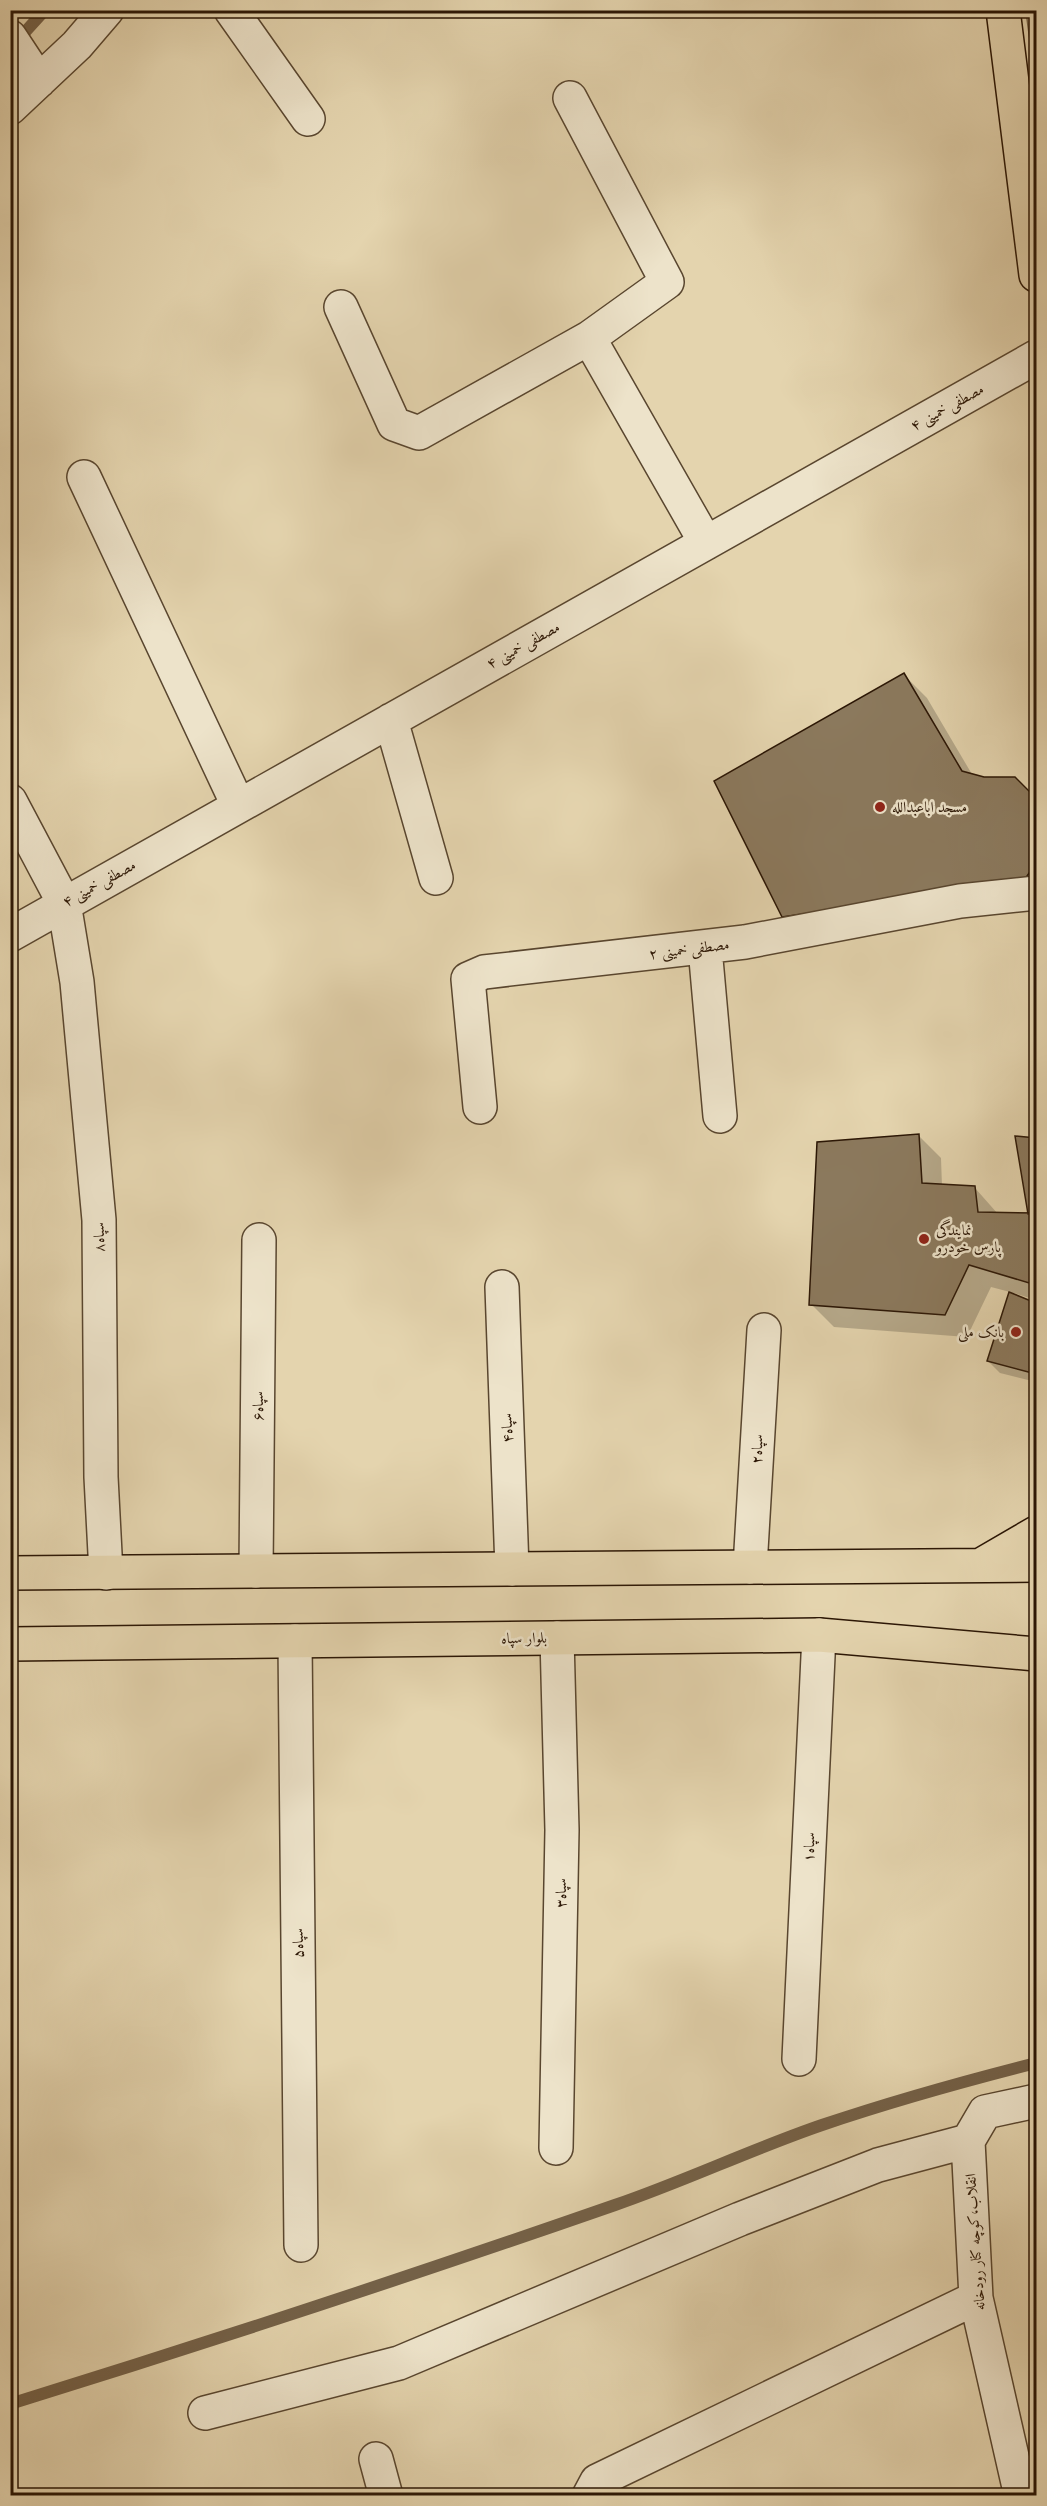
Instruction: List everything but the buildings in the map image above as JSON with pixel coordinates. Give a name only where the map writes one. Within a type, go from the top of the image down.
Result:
[{"type":"main road","points":[[1003,10],[1036,275]]},
{"type":"main road","points":[[980,1566],[1036,1533]]},
{"type":"main road","points":[[10,1574],[1036,1565]]},
{"type":"main road","name":"بلوار سپاه","points":[[10,1644],[819,1635],[1023,1653]]},
{"type":"main road","points":[[1023,1653],[1036,1674]]},
{"type":"street","points":[[10,108],[107,10]]},
{"type":"street","points":[[231,10],[308,119]]},
{"type":"street","points":[[10,37],[39,81]]},
{"type":"street","points":[[340,307],[394,424],[419,433],[589,338],[667,282],[570,98]]},
{"type":"street","points":[[589,338],[706,543]]},
{"type":"street","name":"مصطفی خمینی ۴","points":[[10,935],[1036,357]]},
{"type":"street","points":[[84,477],[238,805]]},
{"type":"street","points":[[391,720],[436,878]]},
{"type":"street","name":"سپاه۸","points":[[10,801],[64,903],[77,982],[99,1220],[101,1478],[106,1573]]},
{"type":"street","name":"مصطفی خمینی ۲","points":[[480,1107],[468,980],[484,972],[705,948],[960,901],[1036,893]]},
{"type":"street","points":[[705,948],[720,1116]]},
{"type":"street","name":"سپاه۶","points":[[256,1571],[259,1240]]},
{"type":"street","name":"سپاه۴","points":[[502,1287],[512,1569]]},
{"type":"street","name":"سپاه۲","points":[[750,1567],[764,1330]]},
{"type":"street","name":"سپاه۱","points":[[799,2059],[819,1635]]},
{"type":"street","name":"سپاه۳","points":[[556,1638],[562,1830],[556,2148]]},
{"type":"street","name":"سپاه۵","points":[[295,1641],[301,2245]]},
{"type":"street","points":[[205,2413],[399,2363],[740,2219],[878,2165],[968,2141],[985,2112],[1036,2101]]},
{"type":"street","name":"انقلاب،کوچه کنار رودخانه","points":[[968,2141],[975,2298],[1021,2496]]},
{"type":"street","points":[[589,2496],[597,2481],[975,2298]]},
{"type":"street","points":[[376,2459],[386,2496]]},
{"type":"shaded area","points":[[1026,11],[1036,11],[1036,87]]},
{"type":"waterway","points":[[15,43],[45,10]]},
{"type":"waterway","points":[[10,2404],[313,2307],[540,2231],[641,2196],[822,2125],[929,2092],[1036,2063]]},
{"type":"place","name":"مسجد اباعبدالله","points":[[880,807]]},
{"type":"place","name":"نمایندگی پارس خودرو","points":[[924,1239]]},
{"type":"place","name":"بانک ملی","points":[[1016,1332]]}]
